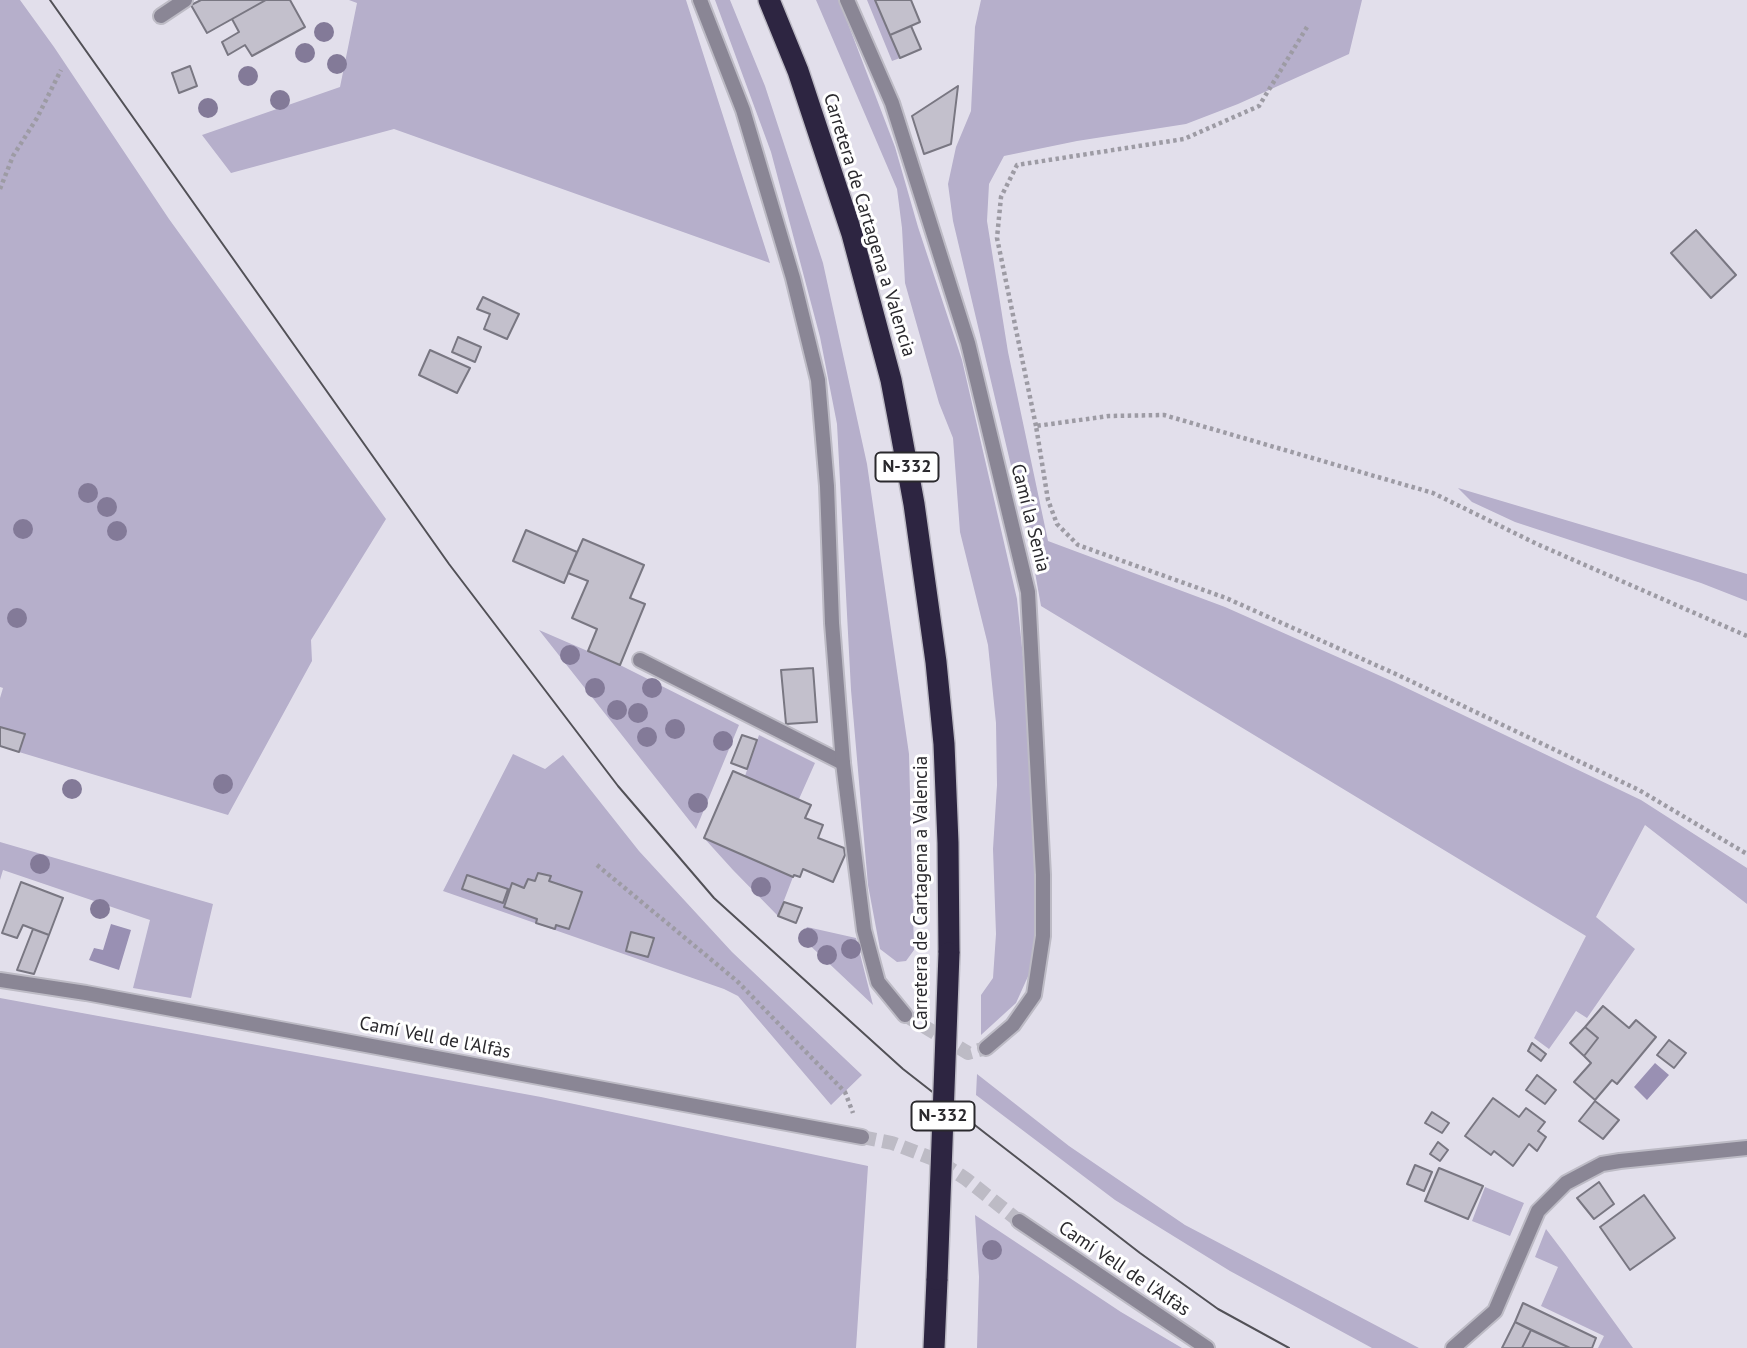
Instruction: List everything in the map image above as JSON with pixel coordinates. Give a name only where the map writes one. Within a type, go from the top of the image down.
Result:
[{"type":"highway","name":"Carretera de Cartagena a Valencia","points":[[769,0],[803,84],[852,234],[891,380],[934,649],[944,744],[948,843],[948,953],[934,1348]]},
{"type":"street","points":[[161,16],[185,0]]},
{"type":"street","points":[[700,0],[747,123],[793,278],[818,380],[843,763],[864,930],[878,982],[905,1014]]},
{"type":"street","name":"Camí la Senia","points":[[847,0],[892,103],[968,343],[1028,592],[1043,875],[1043,936],[1034,995],[1013,1025],[986,1048]]},
{"type":"street","points":[[640,660],[843,763]]},
{"type":"street","name":"Camí Vell de l'Alfàs","points":[[0,980],[99,995],[862,1137]]},
{"type":"street","points":[[1453,1348],[1495,1311],[1538,1211],[1566,1183],[1602,1164],[1747,1148]]},
{"type":"street","name":"Camí Vell de l'Alfàs","points":[[1019,1221],[1207,1348]]},
{"type":"path","points":[[1307,27],[1259,106],[1184,139],[1017,165],[1001,198],[997,238],[1036,426],[1048,500],[1057,524],[1078,545],[1226,598],[1398,675],[1639,790],[1747,853]]},
{"type":"path","points":[[0,188],[13,156],[37,118],[61,70]]},
{"type":"path","points":[[1036,426],[1109,416],[1164,415],[1433,493],[1537,544],[1747,636]]},
{"type":"path","points":[[597,865],[737,981],[845,1092],[862,1137]]},
{"type":"shaded area","points":[[0,0],[20,0],[169,219],[386,519],[311,640],[312,661],[228,815],[19,752],[0,727],[0,698],[3,688],[0,687]]},
{"type":"shaded area","points":[[349,0],[686,0],[770,263],[394,129],[231,173],[202,135],[340,87],[357,3]]},
{"type":"shaded area","points":[[715,0],[730,0],[765,86],[823,263],[867,464],[909,754],[914,950],[906,961],[897,962],[880,949],[868,885],[851,690],[837,424],[820,337],[771,152]]},
{"type":"shaded area","points":[[816,0],[839,0],[895,147],[962,360],[1017,599],[1029,715],[1036,928],[1030,972],[1016,1003],[981,1035],[981,995],[993,978],[996,934],[993,849],[997,785],[996,723],[988,645],[960,532],[953,438],[939,403],[905,283],[897,189]]},
{"type":"shaded area","points":[[867,0],[875,0],[900,58],[892,61]]},
{"type":"shaded area","points":[[981,0],[1362,0],[1349,54],[1238,104],[1186,124],[1077,141],[1004,156],[989,184],[987,221],[1008,352],[1048,541],[1225,607],[1394,682],[1641,800],[1747,868],[1747,904],[1645,825],[1596,917],[1635,949],[1587,1018],[1576,1011],[1549,1049],[1534,1038],[1586,936],[1041,606],[1031,550],[953,221],[948,184],[956,147],[971,111],[975,27]]},
{"type":"shaded area","points":[[1458,488],[1747,574],[1747,601],[1701,583],[1515,522],[1472,502]]},
{"type":"shaded area","points":[[539,630],[620,665],[739,725],[696,829]]},
{"type":"shaded area","points":[[759,735],[815,763],[799,799],[745,776]]},
{"type":"shaded area","points":[[513,754],[545,769],[563,755],[639,851],[732,952],[862,1075],[831,1105],[738,996],[443,891]]},
{"type":"shaded area","points":[[704,838],[793,877],[778,916],[733,870]]},
{"type":"shaded area","points":[[0,842],[213,904],[191,998],[133,988],[150,920],[3,870],[0,880]]},
{"type":"shaded area","points":[[111,924],[131,930],[119,970],[89,960],[94,948],[103,950]]},
{"type":"shaded area","points":[[807,927],[856,938],[873,1005],[801,937]]},
{"type":"shaded area","points":[[0,998],[541,1097],[868,1166],[856,1348],[0,1348]]},
{"type":"shaded area","points":[[1655,1063],[1669,1075],[1647,1100],[1634,1087]]},
{"type":"shaded area","points":[[977,1074],[1069,1146],[1185,1225],[1419,1348],[1372,1348],[1230,1271],[1115,1200],[976,1095]]},
{"type":"shaded area","points":[[1485,1187],[1524,1203],[1510,1236],[1472,1221]]},
{"type":"shaded area","points":[[975,1215],[1121,1312],[1182,1348],[977,1348],[979,1277]]},
{"type":"shaded area","points":[[1546,1229],[1633,1348],[1598,1348],[1604,1336],[1541,1306],[1558,1267],[1535,1257]]},
{"type":"building","points":[[201,0],[266,0],[207,33],[191,5]]},
{"type":"building","points":[[266,0],[290,0],[305,27],[252,56],[245,45],[228,55],[222,42],[239,32],[232,19]]},
{"type":"building","points":[[875,0],[911,0],[920,22],[890,35]]},
{"type":"building","points":[[911,26],[921,49],[900,58],[890,35]]},
{"type":"building","points":[[190,66],[197,86],[179,93],[172,73]]},
{"type":"building","points":[[958,86],[951,144],[924,154],[912,116]]},
{"type":"building","points":[[1696,230],[1736,275],[1711,298],[1671,253]]},
{"type":"building","points":[[483,297],[519,314],[507,339],[484,329],[490,314],[477,309]]},
{"type":"building","points":[[458,337],[481,347],[475,362],[452,352]]},
{"type":"building","points":[[430,350],[470,368],[457,393],[419,375]]},
{"type":"building","points":[[526,530],[577,552],[564,583],[513,561]]},
{"type":"building","points":[[583,539],[644,565],[630,598],[645,604],[620,665],[588,651],[597,629],[572,618],[588,581],[568,573]]},
{"type":"building","points":[[813,668],[817,722],[786,724],[781,670]]},
{"type":"building","points":[[0,727],[25,734],[19,752],[0,746]]},
{"type":"building","points":[[742,735],[757,740],[747,769],[731,763]]},
{"type":"building","points":[[733,771],[811,805],[805,818],[823,825],[818,838],[844,848],[845,855],[833,882],[803,869],[800,877],[793,877],[704,838]]},
{"type":"building","points":[[538,873],[551,876],[549,881],[582,892],[569,929],[556,925],[555,929],[536,923],[537,919],[504,907],[512,883],[524,888],[528,879],[535,881]]},
{"type":"building","points":[[467,875],[508,889],[503,903],[462,889]]},
{"type":"building","points":[[21,882],[63,898],[49,935],[23,925],[17,938],[2,933]]},
{"type":"building","points":[[784,902],[802,908],[796,923],[778,916]]},
{"type":"building","points":[[33,929],[49,935],[34,974],[17,970]]},
{"type":"building","points":[[631,932],[654,938],[648,957],[626,951]]},
{"type":"building","points":[[1603,1006],[1629,1028],[1636,1020],[1656,1037],[1617,1084],[1612,1080],[1595,1100],[1574,1082],[1591,1063],[1584,1056],[1598,1038],[1585,1027]]},
{"type":"building","points":[[1585,1027],[1598,1038],[1584,1056],[1570,1043]]},
{"type":"building","points":[[1669,1040],[1686,1053],[1674,1068],[1657,1055]]},
{"type":"building","points":[[1532,1043],[1546,1054],[1541,1061],[1528,1051]]},
{"type":"building","points":[[1537,1075],[1556,1090],[1545,1104],[1526,1090]]},
{"type":"building","points":[[1493,1098],[1519,1117],[1526,1108],[1545,1122],[1538,1131],[1546,1137],[1537,1151],[1529,1144],[1513,1166],[1494,1151],[1491,1155],[1465,1136]]},
{"type":"building","points":[[1595,1101],[1619,1120],[1603,1139],[1579,1121]]},
{"type":"building","points":[[1432,1112],[1449,1123],[1442,1133],[1425,1123]]},
{"type":"building","points":[[1438,1142],[1448,1150],[1440,1161],[1430,1154]]},
{"type":"building","points":[[1415,1165],[1432,1172],[1424,1191],[1407,1184]]},
{"type":"building","points":[[1439,1168],[1483,1186],[1468,1219],[1425,1201]]},
{"type":"building","points":[[1599,1182],[1614,1204],[1594,1219],[1577,1198]]},
{"type":"building","points":[[1644,1195],[1675,1238],[1630,1270],[1600,1227]]},
{"type":"building","points":[[1523,1303],[1596,1338],[1592,1348],[1570,1348],[1515,1322]]},
{"type":"building","points":[[1515,1322],[1531,1330],[1522,1348],[1502,1348]]},
{"type":"building","points":[[1531,1330],[1570,1348],[1522,1348]]},
{"type":"tunnel","points":[[905,1015],[968,1053],[986,1048]]},
{"type":"tunnel","points":[[862,1137],[892,1143],[939,1161],[1019,1221]]},
{"type":"tram line","points":[[50,0],[449,564],[618,786],[714,898],[903,1069],[1140,1253],[1218,1309],[1289,1348]]}]
